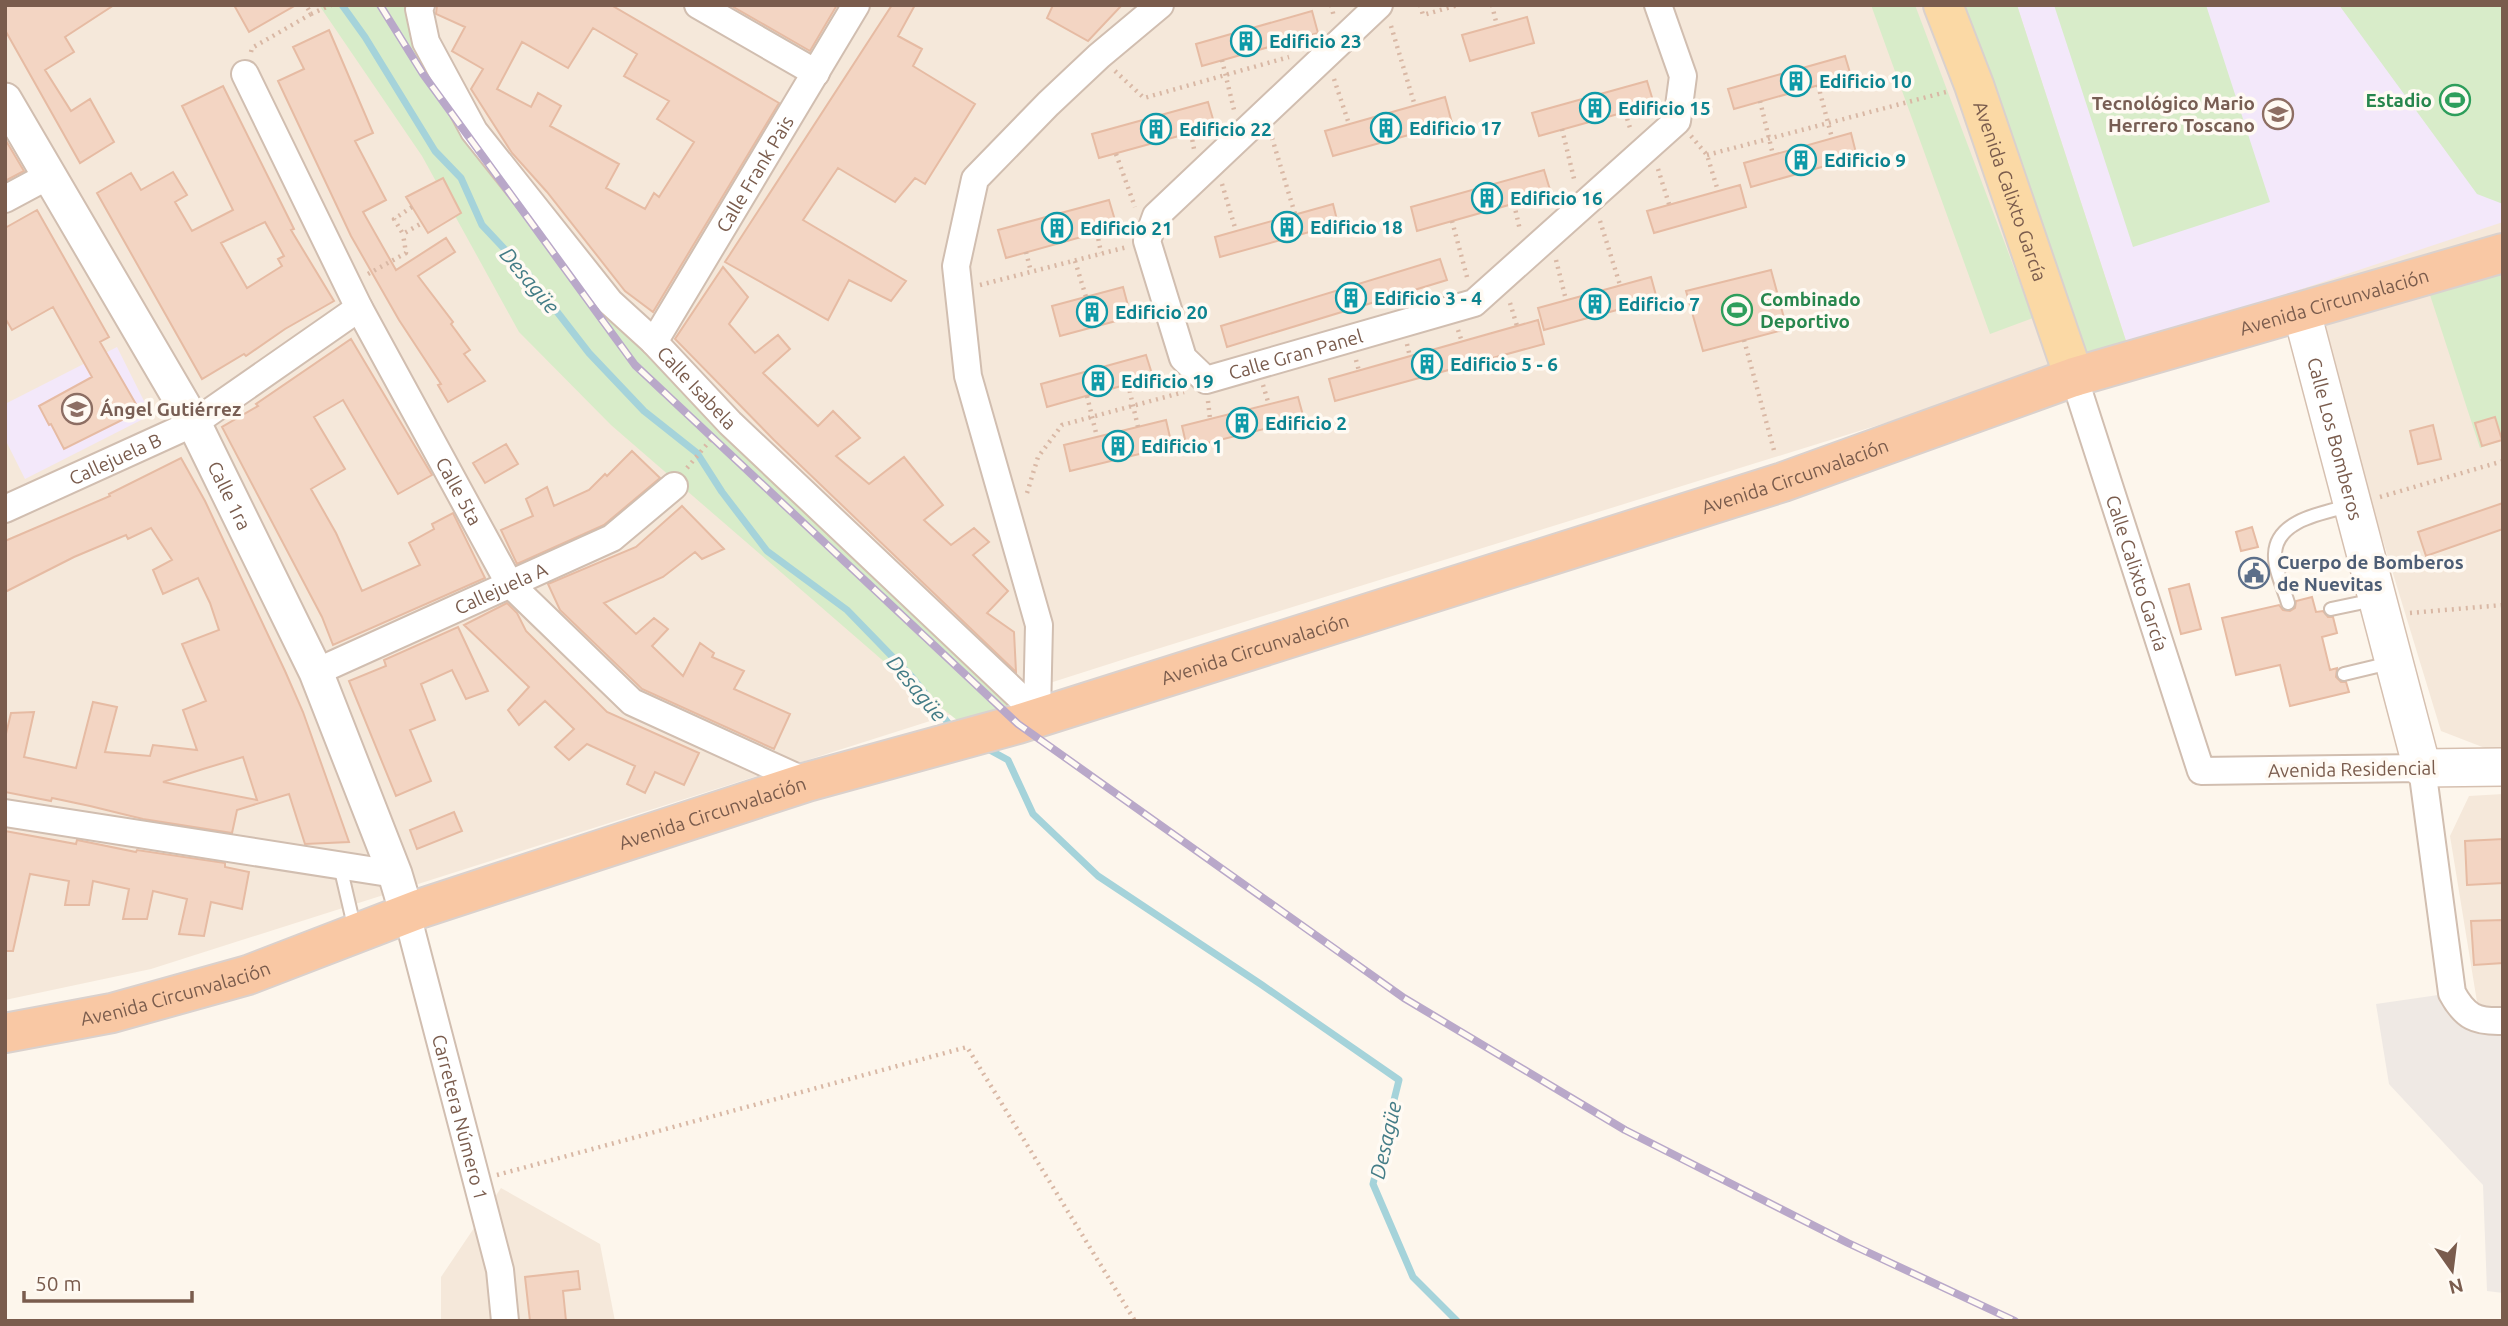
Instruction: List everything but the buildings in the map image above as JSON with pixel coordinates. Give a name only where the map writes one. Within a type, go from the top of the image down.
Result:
[{"type":"highway","name":"Avenida Circunvalación","points":[[5,1033],[112,1013],[248,975],[407,914],[807,782],[968,738],[1783,482],[2074,377],[2503,253]]},
{"type":"main road","name":"Avenida Calixto García","points":[[1943,5],[1974,85],[2074,377]]},
{"type":"main road","name":"Calle Los Bomberos","points":[[2301,313],[2423,768]]},
{"type":"main road","name":"Avenida Residencial","points":[[2423,768],[2503,767]]},
{"type":"street","points":[[698,5],[816,73]]},
{"type":"street","name":"Calle Frank Pais","points":[[654,342],[856,5]]},
{"type":"street","points":[[1039,715],[1039,625],[968,376],[956,266],[975,179],[1099,56],[1160,5]]},
{"type":"street","points":[[1658,5],[1683,76],[1677,121]]},
{"type":"street","name":"Calle Isabela","points":[[420,7],[426,42],[474,131],[610,302],[654,342],[730,423],[1039,715]]},
{"type":"street","points":[[1147,242],[1156,216],[1334,48],[1384,12]]},
{"type":"street","name":"Calle 5ta","points":[[251,67],[356,300],[509,583],[632,702],[807,782]]},
{"type":"street","name":"Calle 1ra","points":[[5,100],[194,423],[316,672],[395,874],[407,914]]},
{"type":"street","name":"Calle Gran Panel","points":[[1147,242],[1183,358],[1206,380],[1474,303],[1677,121]]},
{"type":"street","points":[[5,199],[48,176]]},
{"type":"street","name":"Callejuela B","points":[[5,509],[194,423],[356,300]]},
{"type":"street","name":"Calle Calixto García","points":[[2074,377],[2202,771]]},
{"type":"street","name":"Callejuela A","points":[[316,672],[612,538],[674,486]]},
{"type":"street","points":[[2423,768],[2452,993],[2461,1010],[2474,1018],[2503,1021]]},
{"type":"street","name":"Avenida Residencial","points":[[2202,771],[2423,768]]},
{"type":"street","points":[[5,813],[395,874]]},
{"type":"street","name":"Carretera Número 1","points":[[407,914],[500,1270],[505,1321]]},
{"type":"lane","points":[[2288,603],[2274,556],[2278,542],[2284,533],[2298,522],[2353,505]]},
{"type":"lane","points":[[2331,609],[2380,608]]},
{"type":"lane","points":[[2344,674],[2394,662]]},
{"type":"lane","points":[[340,866],[356,933]]},
{"type":"path","points":[[306,5],[312,13]]},
{"type":"path","points":[[251,48],[331,5]]},
{"type":"path","points":[[1331,5],[1334,48],[1349,124]]},
{"type":"path","points":[[1420,5],[1423,15]]},
{"type":"path","points":[[1423,15],[1428,5]]},
{"type":"path","points":[[1423,15],[1458,5]]},
{"type":"path","points":[[1492,5],[1497,26]]},
{"type":"path","points":[[1384,12],[1415,106]]},
{"type":"path","points":[[251,48],[251,67]]},
{"type":"path","points":[[251,48],[251,67]]},
{"type":"path","points":[[1099,56],[1144,98],[1334,48]]},
{"type":"path","points":[[1222,60],[1241,135]]},
{"type":"path","points":[[1818,85],[1832,138]]},
{"type":"path","points":[[1707,155],[1974,85]]},
{"type":"path","points":[[1760,101],[1773,155]]},
{"type":"path","points":[[1265,113],[1295,214]]},
{"type":"path","points":[[1677,121],[1707,155],[1718,191]]},
{"type":"path","points":[[1562,129],[1620,285]]},
{"type":"path","points":[[1651,145],[1669,204]]},
{"type":"path","points":[[958,290],[1147,242],[1116,154]]},
{"type":"path","points":[[1215,160],[1236,231]]},
{"type":"path","points":[[356,300],[363,277],[406,253],[403,234],[394,219],[412,207]]},
{"type":"path","points":[[1452,221],[1474,303]]},
{"type":"path","points":[[403,234],[422,223]]},
{"type":"path","points":[[1097,232],[1101,253]]},
{"type":"path","points":[[1550,236],[1566,300]]},
{"type":"path","points":[[1026,252],[1031,272]]},
{"type":"path","points":[[1075,261],[1086,297]]},
{"type":"path","points":[[1744,340],[1783,482]]},
{"type":"path","points":[[1014,535],[1038,457],[1062,425],[1194,389],[1206,380]]},
{"type":"path","points":[[1128,384],[1138,427]]},
{"type":"path","points":[[1087,396],[1097,437]]},
{"type":"path","points":[[674,486],[697,453],[730,423]]},
{"type":"path","points":[[2353,505],[2503,461]]},
{"type":"path","points":[[2380,608],[2503,605]]},
{"type":"path","points":[[475,1181],[967,1047],[1135,1321]]},
{"type":"shaded area","points":[[5,5],[2503,5],[2503,755],[2441,731],[2306,288],[2088,360],[1128,658],[151,969],[5,1000]]},
{"type":"shaded area","name":"Tecnológico Mario Herrero Toscano","points":[[2017,5],[2503,5],[2503,222],[2128,347]]},
{"type":"shaded area","name":"Ángel Gutiérrez","points":[[117,347],[151,415],[25,479],[5,439],[5,404]]},
{"type":"shaded area","points":[[2503,794],[2503,1008],[2478,1008],[2450,836],[2469,796]]},
{"type":"shaded area","points":[[2452,993],[2503,1021],[2503,1293],[2487,1291],[2483,1185],[2389,1084],[2376,1004]]},
{"type":"shaded area","points":[[501,1188],[600,1244],[615,1321],[441,1321],[441,1277]]},
{"type":"green space","points":[[319,5],[407,5],[524,206],[1024,711],[962,724],[896,672],[611,425],[519,332],[422,156]]},
{"type":"green space","points":[[1871,5],[1915,5],[2033,318],[1990,334]]},
{"type":"green space","points":[[1961,5],[2017,5],[2128,347],[2088,360]]},
{"type":"green space","points":[[2054,5],[2206,5],[2270,202],[2133,247]]},
{"type":"green space","name":"Estadio","points":[[2339,5],[2503,5],[2503,204],[2477,194]]},
{"type":"green space","points":[[2503,271],[2503,440],[2480,448],[2430,295]]},
{"type":"waterway","name":"Desagüe","points":[[342,5],[365,37],[435,151],[461,178],[482,225],[527,273],[589,353],[644,411],[697,453],[722,492],[767,551],[847,610],[912,677],[952,728]]},
{"type":"waterway","name":"Desagüe","points":[[986,748],[1008,760],[1033,814],[1098,876],[1399,1080],[1373,1184],[1413,1277],[1457,1321]]},
{"type":"railway","points":[[380,5],[423,74],[635,365],[1018,724],[1404,998],[1625,1130],[1848,1243],[2015,1321]]},
{"type":"place","name":"Edificio 23","points":[[1246,41]]},
{"type":"place","name":"Edificio 10","points":[[1796,81]]},
{"type":"place","name":"Estadio","points":[[2455,100]]},
{"type":"place","name":"Edificio 15","points":[[1595,108]]},
{"type":"place","name":"Tecnológico Mario Herrero Toscano","points":[[2278,114]]},
{"type":"place","name":"Edificio 17","points":[[1386,128]]},
{"type":"place","name":"Edificio 22","points":[[1156,129]]},
{"type":"place","name":"Edificio 9","points":[[1801,160]]},
{"type":"place","name":"Edificio 16","points":[[1487,198]]},
{"type":"place","name":"Edificio 18","points":[[1287,227]]},
{"type":"place","name":"Edificio 21","points":[[1057,228]]},
{"type":"place","name":"Edificio 3 - 4","points":[[1351,298]]},
{"type":"place","name":"Edificio 7","points":[[1595,304]]},
{"type":"place","name":"Combinado Deportivo","points":[[1737,310]]},
{"type":"place","name":"Edificio 20","points":[[1092,312]]},
{"type":"place","name":"Edificio 5 - 6","points":[[1427,364]]},
{"type":"place","name":"Edificio 19","points":[[1098,381]]},
{"type":"place","name":"Ángel Gutiérrez","points":[[77,409]]},
{"type":"place","name":"Edificio 2","points":[[1242,423]]},
{"type":"place","name":"Edificio 1","points":[[1118,446]]},
{"type":"place","name":"Cuerpo de Bomberos de Nuevitas","points":[[2254,573]]}]
